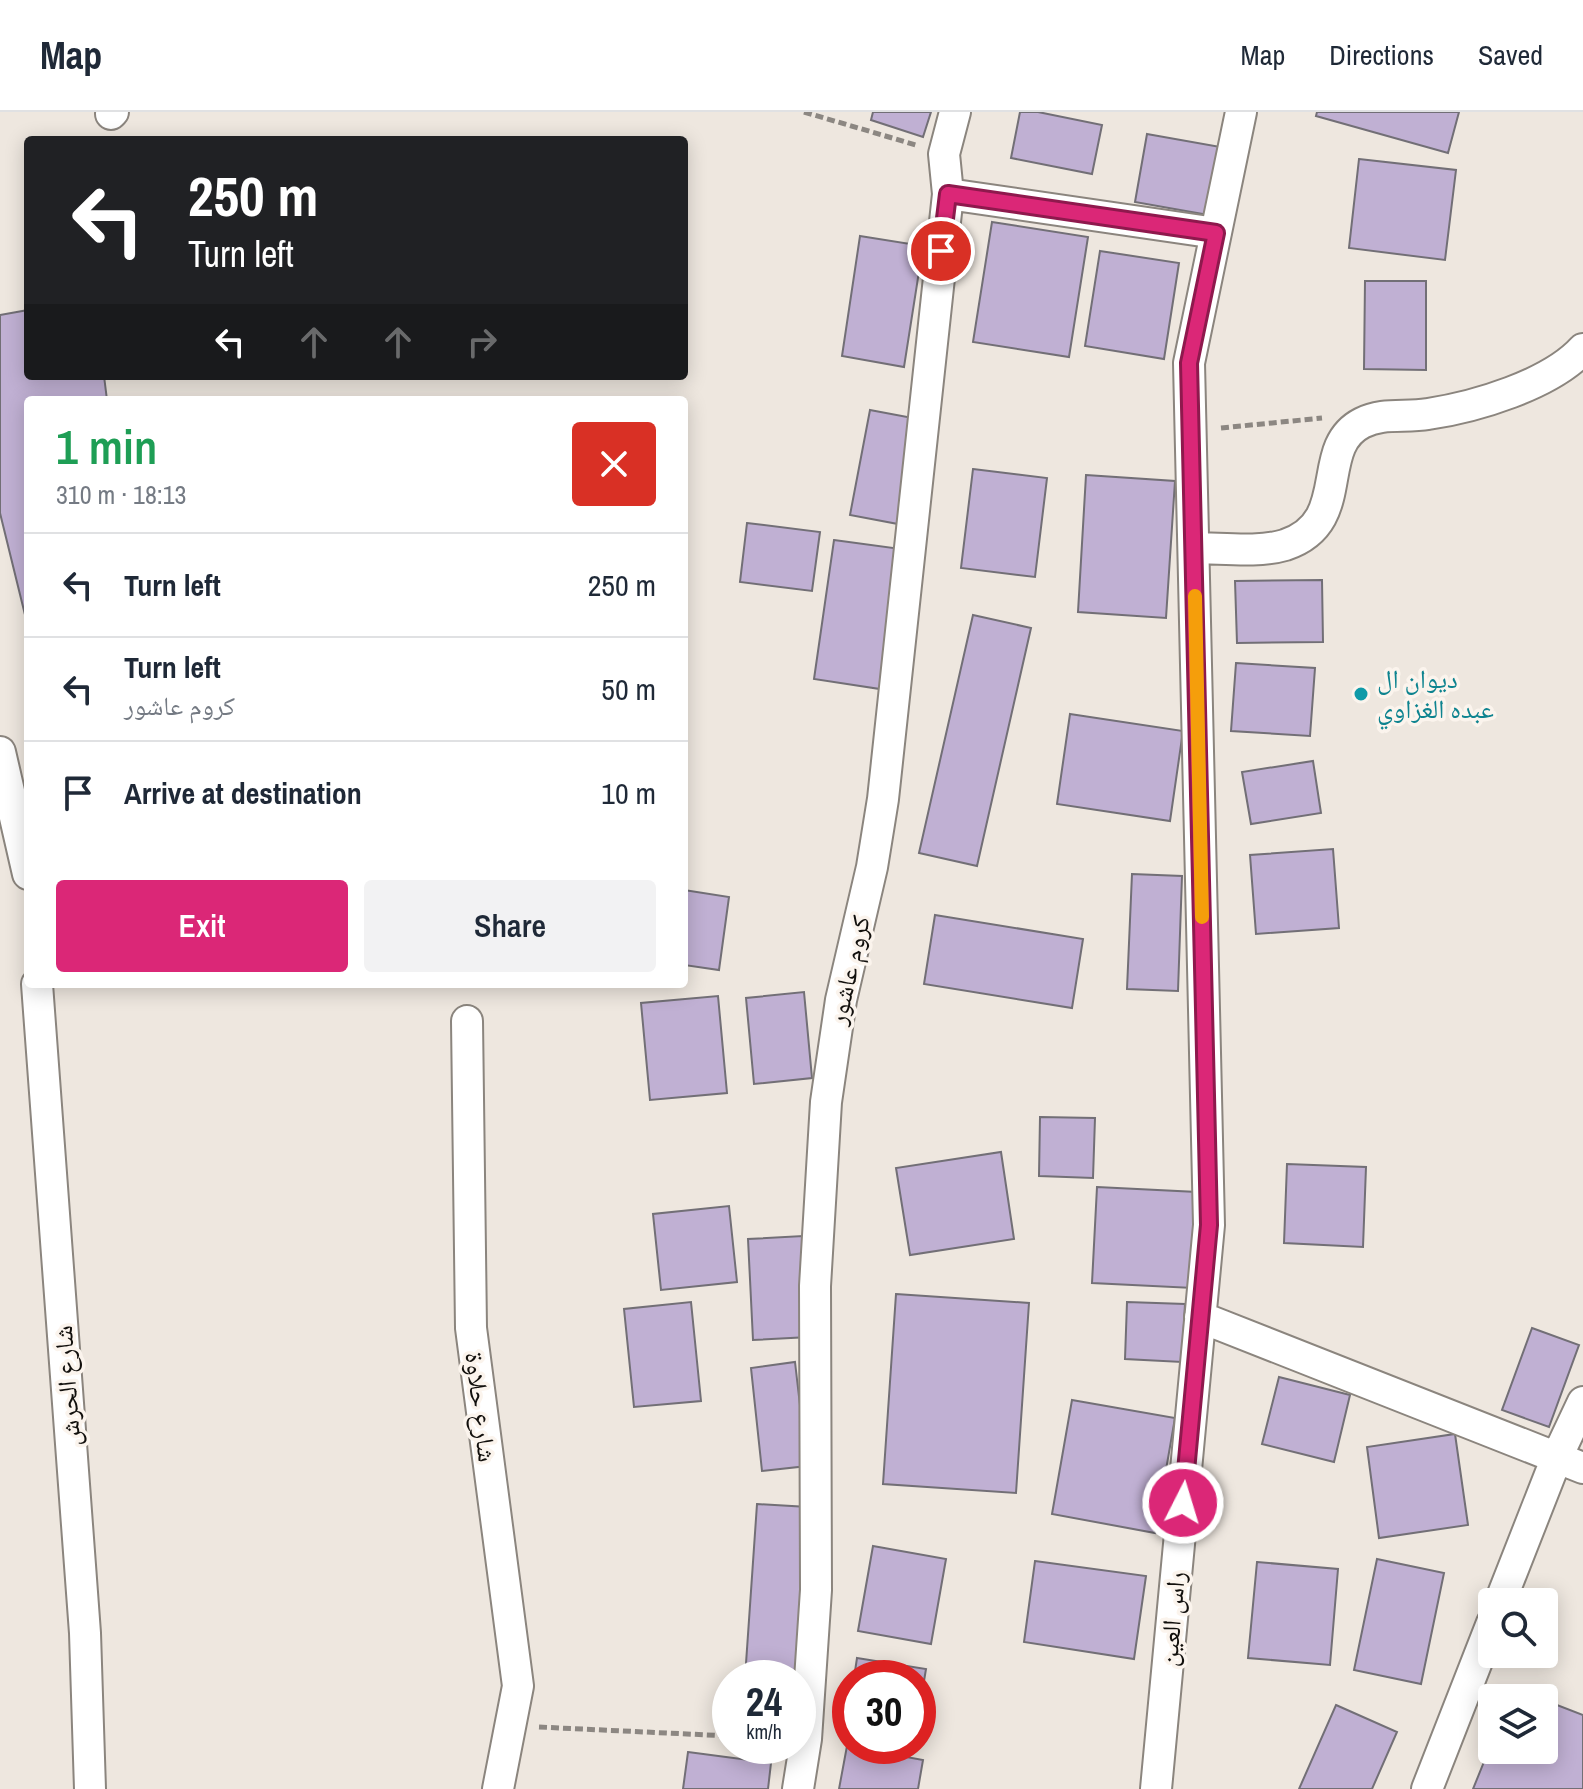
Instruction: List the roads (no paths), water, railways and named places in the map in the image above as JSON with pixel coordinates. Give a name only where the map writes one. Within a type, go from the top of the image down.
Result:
[{"type":"street","name":"كروم عاشور","points":[[798,1789],[806,1739],[816,1590],[815,1286],[826,1102],[839,1011],[872,867],[883,799],[948,194],[944,154],[955,112]]},
{"type":"street","name":"راس العين","points":[[1156,1789],[1209,1225],[1189,363],[1241,112]]},
{"type":"street","points":[[948,194],[1216,233]]},
{"type":"street","points":[[1194,548],[1268,548],[1302,537],[1320,520],[1331,498],[1335,459],[1340,445],[1359,424],[1377,417],[1434,413],[1495,395],[1556,373],[1583,349]]},
{"type":"street","points":[[0,752],[24,857]]},
{"type":"street","name":"شارع الحرش","points":[[37,988],[85,1633],[90,1789]]},
{"type":"street","name":"شارع حلاوة","points":[[467,1021],[471,1328],[518,1686],[498,1789]]},
{"type":"street","points":[[1200,1317],[1570,1463]]},
{"type":"street","points":[[1507,1588],[1570,1463],[1583,1402]]},
{"type":"street","points":[[1427,1789],[1478,1659]]},
{"type":"place","name":"ديوان ال عبده الغزاوي","points":[[1361,694]]}]
